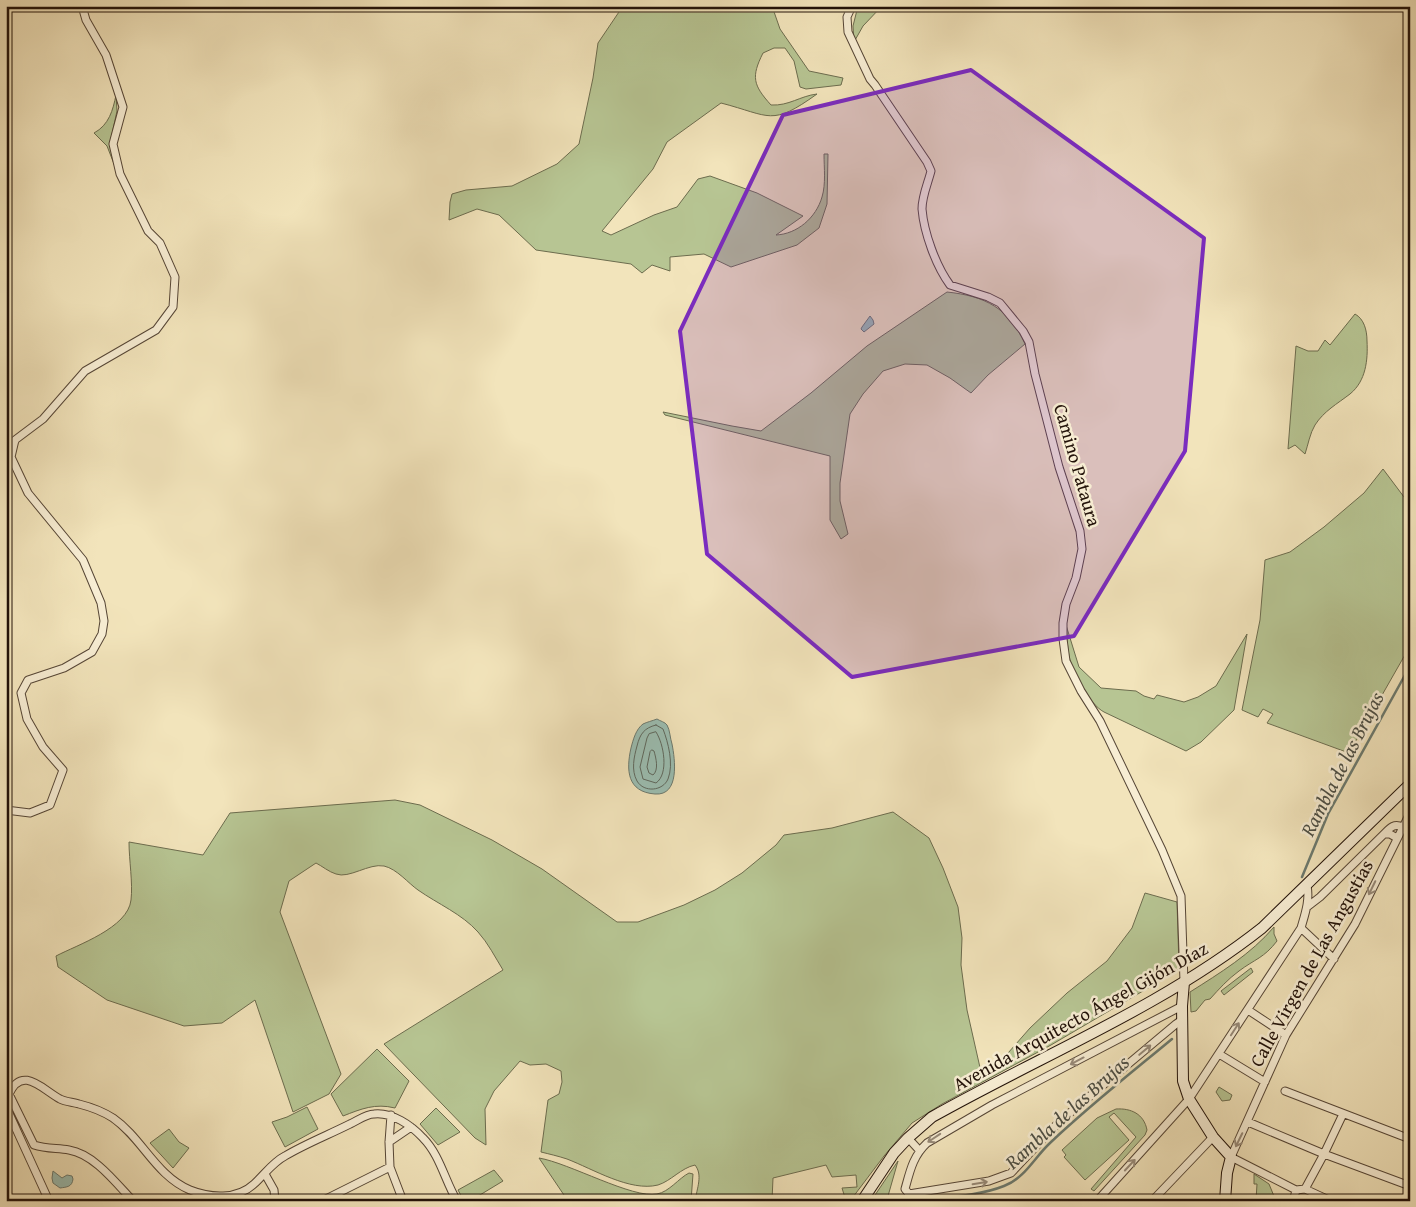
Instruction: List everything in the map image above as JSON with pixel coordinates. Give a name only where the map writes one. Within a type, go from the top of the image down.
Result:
[{"type":"main road","name":"Avenida Arquitecto Ángel Gijón Díaz","points":[[862,1201],[894,1153],[932,1117],[1161,996],[1235,950],[1306,886],[1407,789]]},
{"type":"main road","name":"Camino Pataura","points":[[1184,982],[1182,1006],[1184,1019],[1183,1081],[1189,1099],[1213,1137],[1231,1157]]},
{"type":"main road","points":[[1161,996],[1173,997],[1182,1006]]},
{"type":"main road","points":[[1225,1201],[1227,1173],[1231,1157]]},
{"type":"street","points":[[6,810],[30,813],[50,806],[63,770],[43,747],[27,719],[21,694],[28,680],[64,668],[92,652],[102,634],[104,621],[102,603],[83,560],[28,492],[11,458],[15,440],[43,419],[86,371],[156,330],[173,307],[175,277],[160,244],[148,231],[120,174],[113,144],[123,107],[106,55],[86,20],[82,6]]},
{"type":"street","name":"Camino Pataura","points":[[852,6],[847,18],[848,32],[870,79],[886,100],[931,171],[922,208],[930,244],[941,271],[950,286],[988,297],[1000,303],[1023,331],[1028,342],[1059,467],[1080,531],[1082,549],[1076,578],[1066,604],[1063,622],[1066,662],[1104,730],[1162,850],[1181,896],[1184,982]]},
{"type":"street","name":"Calle Virgen de Las Angustias","points":[[1231,1157],[1286,1036],[1355,924],[1410,813]]},
{"type":"street","points":[[1307,907],[1320,898],[1393,826],[1398,825],[1402,827]]},
{"type":"street","points":[[1384,834],[1390,834],[1397,838]]},
{"type":"street","points":[[1101,1199],[1189,1099],[1220,1054],[1301,928],[1307,907],[1308,892],[1306,886]]},
{"type":"street","points":[[1301,928],[1334,959]]},
{"type":"street","points":[[1182,1006],[943,1132],[919,1150],[913,1159],[905,1190],[909,1194],[989,1181],[1011,1173],[1060,1122],[1184,1019]]},
{"type":"street","points":[[1248,1010],[1286,1036]]},
{"type":"street","points":[[1220,1054],[1265,1082]]},
{"type":"street","points":[[133,1201],[94,1161],[71,1150],[46,1149],[34,1145],[9,1094],[13,1085],[20,1080],[28,1080],[63,1100],[97,1108],[130,1133],[166,1174],[188,1189],[210,1197],[232,1195],[252,1186],[283,1156],[372,1114],[391,1115],[411,1127],[424,1138],[437,1157],[448,1186],[457,1201]]},
{"type":"street","points":[[1285,1091],[1410,1138]]},
{"type":"street","points":[[6,1107],[49,1201]]},
{"type":"street","points":[[1305,1188],[1324,1154],[1342,1114]]},
{"type":"street","points":[[391,1115],[390,1167],[403,1201]]},
{"type":"street","points":[[1248,1122],[1324,1154],[1410,1186]]},
{"type":"street","points":[[389,1142],[411,1127]]},
{"type":"street","points":[[1152,1201],[1213,1137]]},
{"type":"street","points":[[908,1138],[919,1150]]},
{"type":"street","points":[[1231,1157],[1296,1190],[1305,1188],[1331,1201]]},
{"type":"street","points":[[322,1201],[390,1167]]},
{"type":"street","points":[[265,1174],[274,1190],[275,1201]]},
{"type":"street","points":[[1294,1200],[1296,1190]]},
{"type":"highlighted area","points":[[971,70],[1204,238],[1185,451],[1074,636],[852,677],[707,554],[680,331],[783,115]]},
{"type":"green space","points":[[623,6],[772,6],[780,29],[809,71],[843,78],[841,85],[806,89],[800,87],[794,61],[785,48],[774,48],[763,53],[757,68],[756,80],[760,92],[771,105],[783,104],[817,94],[790,111],[770,116],[721,103],[667,142],[653,169],[602,231],[611,235],[654,215],[677,207],[698,179],[710,176],[757,193],[803,216],[776,235],[791,232],[805,223],[819,205],[824,187],[824,154],[828,154],[827,204],[819,228],[797,245],[731,267],[704,254],[670,257],[670,271],[652,265],[642,273],[631,264],[536,250],[499,215],[477,209],[449,220],[452,194],[466,190],[512,186],[557,164],[579,144],[593,78],[598,43]]},
{"type":"green space","points":[[858,6],[882,6],[863,26],[854,42],[853,26]]},
{"type":"green space","points":[[116,95],[117,111],[110,143],[116,169],[107,146],[94,133],[107,121],[112,112]]},
{"type":"green space","points":[[947,292],[973,297],[994,306],[1011,321],[1025,344],[988,375],[971,393],[927,365],[905,364],[883,371],[863,394],[850,414],[840,483],[840,501],[848,534],[841,539],[830,520],[830,456],[665,415],[663,412],[761,431],[811,393],[867,346]]},
{"type":"green space","points":[[1355,314],[1363,322],[1366,329],[1367,348],[1363,377],[1350,394],[1331,408],[1315,425],[1305,454],[1295,445],[1288,449],[1296,346],[1308,351],[1318,351],[1325,340],[1330,345]]},
{"type":"green space","points":[[1383,469],[1407,501],[1410,500],[1410,646],[1349,753],[1267,723],[1273,714],[1263,709],[1258,717],[1242,710],[1260,620],[1265,560],[1290,552],[1324,527],[1364,493]]},
{"type":"green space","points":[[1066,625],[1079,667],[1101,688],[1136,691],[1154,699],[1157,695],[1184,702],[1198,697],[1216,686],[1247,634],[1234,710],[1201,742],[1186,751],[1104,712],[1087,695],[1074,671],[1069,656]]},
{"type":"green space","points":[[395,800],[420,805],[492,840],[542,869],[617,922],[638,922],[684,905],[715,890],[742,873],[776,845],[784,835],[832,828],[893,812],[929,838],[958,907],[962,938],[961,965],[967,1010],[981,1072],[1001,1061],[1030,1028],[1067,993],[1107,961],[1132,928],[1145,893],[1177,902],[1179,967],[1160,981],[1051,1045],[942,1104],[912,1123],[850,1201],[846,1201],[842,1188],[857,1187],[856,1175],[832,1177],[826,1165],[773,1178],[772,1201],[695,1201],[699,1173],[695,1165],[663,1183],[647,1186],[624,1182],[567,1159],[541,1152],[548,1100],[559,1094],[562,1082],[561,1071],[546,1064],[530,1065],[520,1061],[494,1091],[485,1109],[486,1145],[475,1138],[384,1044],[503,970],[485,941],[472,926],[457,914],[418,890],[398,873],[384,866],[341,875],[331,872],[316,863],[289,881],[280,912],[341,1074],[329,1094],[293,1112],[255,1000],[222,1023],[184,1026],[107,1000],[58,967],[56,956],[88,941],[111,927],[128,910],[131,900],[129,842],[203,855],[230,813]]},
{"type":"green space","points":[[1274,927],[1277,941],[1272,947],[1231,977],[1210,999],[1205,1000],[1196,1011],[1191,1012],[1190,992],[1245,954]]},
{"type":"green space","points":[[1251,968],[1253,972],[1224,995],[1221,991]]},
{"type":"green space","points":[[377,1049],[409,1081],[395,1108],[375,1106],[343,1116],[331,1094]]},
{"type":"green space","points":[[1219,1087],[1232,1095],[1230,1100],[1222,1101],[1216,1092]]},
{"type":"green space","points":[[307,1107],[318,1129],[285,1147],[272,1122]]},
{"type":"green space","points":[[436,1108],[460,1132],[438,1145],[420,1124]]},
{"type":"green space","points":[[1116,1109],[1136,1113],[1143,1120],[1147,1130],[1145,1135],[1094,1191],[1091,1189],[1136,1137],[1114,1113],[1109,1117],[1129,1140],[1085,1180],[1064,1157],[1066,1155],[1062,1150],[1097,1118]]},
{"type":"green space","points":[[169,1129],[179,1142],[189,1148],[173,1168],[150,1143]]},
{"type":"green space","points":[[539,1158],[567,1166],[617,1186],[646,1194],[661,1193],[689,1173],[693,1174],[691,1201],[568,1201]]},
{"type":"green space","points":[[898,1161],[888,1196],[879,1196],[877,1201],[871,1201]]},
{"type":"green space","points":[[494,1170],[503,1181],[470,1201],[464,1201],[458,1190]]},
{"type":"green space","points":[[1254,1174],[1269,1184],[1276,1201],[1256,1200],[1257,1184],[1254,1184]]},
{"type":"water","points":[[870,316],[874,324],[864,332],[861,329]]},
{"type":"water","points":[[657,719],[668,727],[675,767],[669,789],[663,793],[655,794],[639,789],[634,784],[629,772],[629,756],[638,729],[643,724]]},
{"type":"water","points":[[53,1171],[62,1178],[67,1175],[72,1176],[72,1184],[60,1188],[53,1183]]},
{"type":"waterway","name":"Rambla de las Brujas","points":[[1302,877],[1328,814],[1410,666]]},
{"type":"waterway","name":"Rambla de las Brujas","points":[[914,1201],[993,1190],[1018,1178],[1065,1129],[1172,1039]]}]
